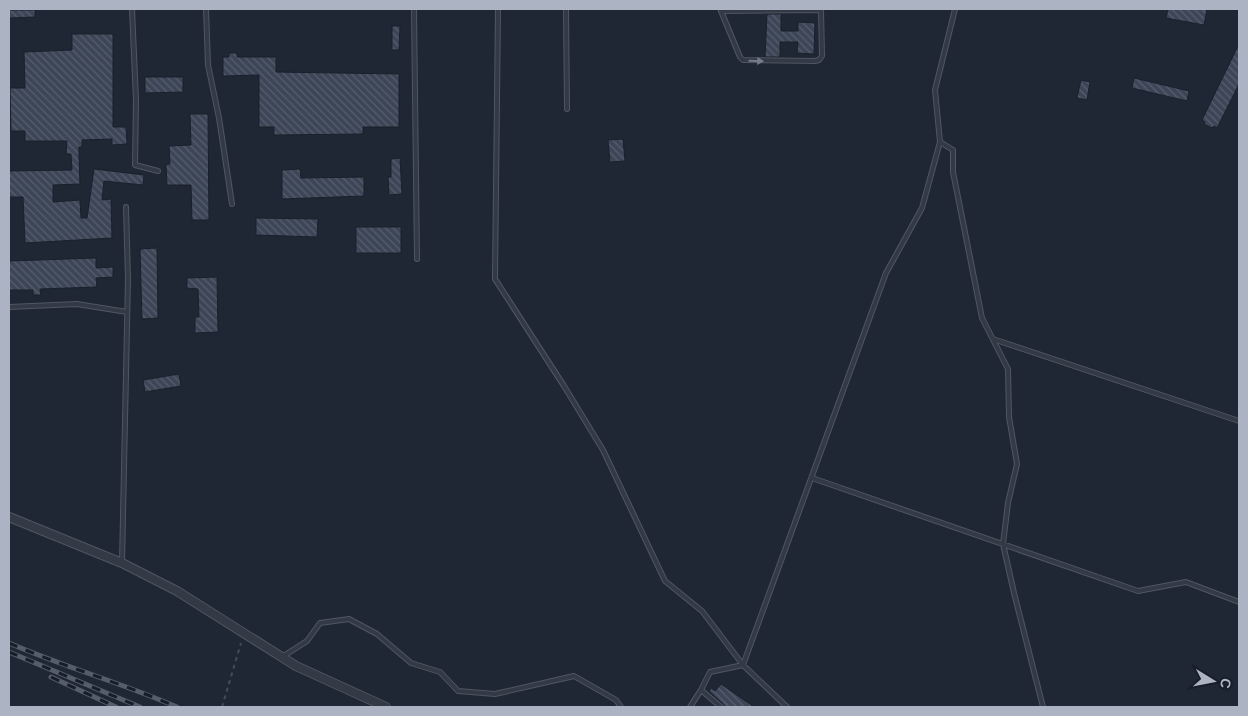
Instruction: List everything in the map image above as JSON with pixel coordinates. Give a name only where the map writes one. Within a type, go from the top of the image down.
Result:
[{"type":"street","points":[[9,517],[122,563],[177,591],[296,666],[386,707]]},
{"type":"lane","points":[[132,9],[136,100],[134,165],[158,171]]},
{"type":"lane","points":[[206,9],[208,65],[219,118],[232,204]]},
{"type":"lane","points":[[414,9],[417,258]]},
{"type":"lane","points":[[498,9],[495,279],[603,450],[664,581],[702,611],[744,665],[787,707]]},
{"type":"lane","points":[[566,9],[567,110]]},
{"type":"lane","points":[[744,665],[886,273],[922,208],[940,142],[934,90],[955,9]]},
{"type":"lane","points":[[721,10],[822,10],[822,56],[819,60],[815,61],[743,60],[740,57],[721,10]]},
{"type":"lane","points":[[940,142],[953,150],[952,172],[982,318],[1008,369],[1009,417],[1017,464],[1008,503],[1004,544],[1014,593],[1043,707]]},
{"type":"lane","points":[[122,563],[127,312],[126,207]]},
{"type":"lane","points":[[9,307],[77,304],[127,312]]},
{"type":"lane","points":[[993,339],[1239,421]]},
{"type":"lane","points":[[812,478],[1138,591],[1186,582],[1239,602]]},
{"type":"lane","points":[[282,657],[308,642],[320,623],[349,619],[377,634],[411,663],[440,672],[458,691],[495,694],[574,676],[616,700],[622,707]]},
{"type":"lane","points":[[690,707],[710,672],[744,665]]},
{"type":"lane","points":[[701,690],[721,707]]},
{"type":"path","points":[[222,707],[244,633]]},
{"type":"building","points":[[1168,9],[1207,9],[1204,25],[1166,18]]},
{"type":"building","points":[[9,10],[35,10],[35,17],[9,18]]},
{"type":"building","points":[[767,14],[781,14],[781,31],[798,31],[798,22],[815,23],[814,54],[797,53],[798,42],[780,42],[780,57],[765,57]]},
{"type":"building","points":[[392,26],[400,26],[399,50],[392,50]]},
{"type":"building","points":[[72,34],[113,34],[113,127],[126,127],[127,144],[112,145],[112,139],[82,140],[82,147],[79,147],[80,184],[53,185],[53,202],[80,200],[81,218],[87,218],[94,169],[144,175],[143,185],[104,181],[102,200],[111,199],[112,238],[25,243],[23,197],[9,197],[9,171],[72,170],[71,154],[66,154],[67,141],[25,141],[25,131],[11,131],[10,88],[25,88],[24,52],[72,50]]},
{"type":"building","points":[[1239,44],[1239,84],[1217,128],[1214,126],[1212,128],[1204,124],[1205,122],[1202,120]]},
{"type":"building","points":[[229,53],[237,53],[237,57],[276,57],[276,72],[399,74],[399,127],[363,127],[363,134],[274,135],[274,127],[259,127],[259,75],[223,76],[223,57],[229,57]]},
{"type":"building","points":[[145,77],[183,77],[183,92],[145,93]]},
{"type":"building","points":[[1134,78],[1189,91],[1187,101],[1132,88]]},
{"type":"building","points":[[1081,80],[1090,82],[1087,100],[1077,98]]},
{"type":"building","points":[[190,114],[208,114],[209,220],[192,220],[191,185],[167,185],[166,164],[170,164],[169,146],[191,145]]},
{"type":"building","points":[[623,139],[625,161],[610,162],[608,140]]},
{"type":"building","points":[[400,158],[402,194],[389,195],[388,177],[391,177],[391,159]]},
{"type":"building","points":[[300,169],[301,178],[364,177],[364,196],[282,199],[282,170]]},
{"type":"building","points":[[256,218],[318,219],[317,237],[256,235]]},
{"type":"building","points":[[356,227],[401,227],[401,253],[356,253]]},
{"type":"building","points":[[157,248],[158,318],[142,319],[140,249]]},
{"type":"building","points":[[96,258],[96,268],[113,267],[113,277],[96,278],[97,287],[40,289],[41,295],[33,295],[33,290],[9,290],[9,261]]},
{"type":"building","points":[[217,277],[218,332],[195,333],[195,317],[199,317],[198,289],[187,288],[187,278]]},
{"type":"building","points":[[179,374],[181,386],[145,392],[143,380]]},
{"type":"building","points":[[721,684],[754,707],[725,707],[709,691],[711,688],[715,691]]},
{"type":"railway","points":[[9,643],[177,707]]},
{"type":"railway","points":[[9,652],[140,707]]},
{"type":"railway","points":[[51,677],[116,707]]}]
